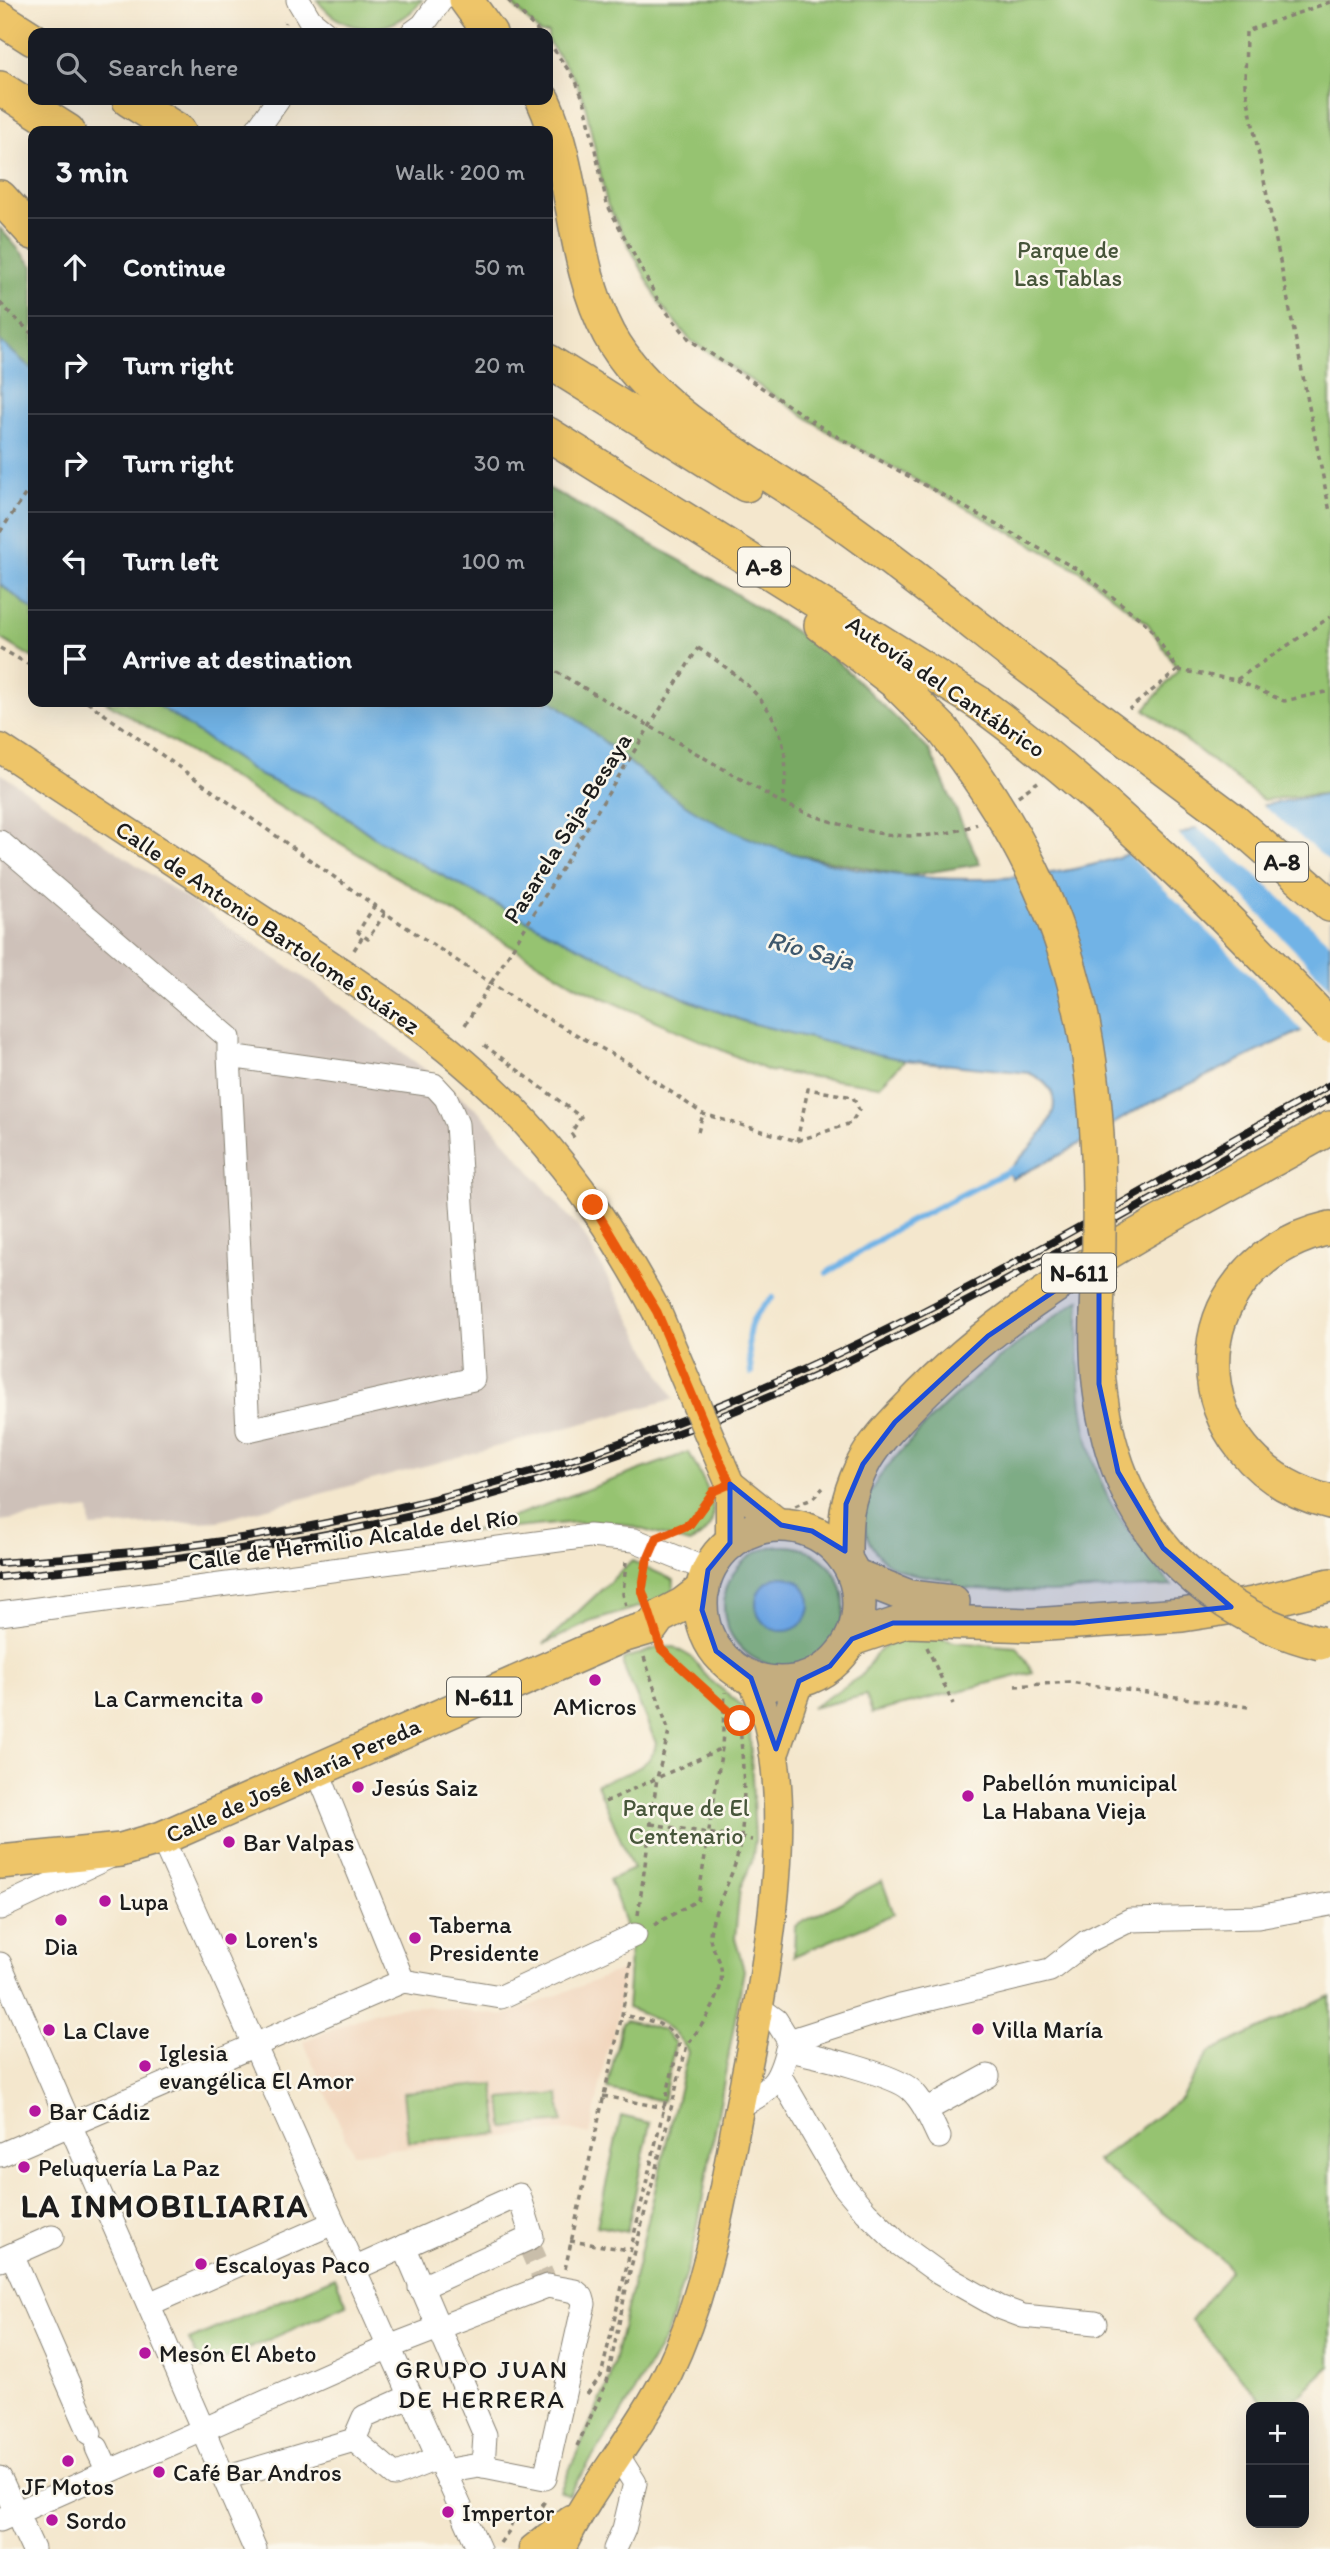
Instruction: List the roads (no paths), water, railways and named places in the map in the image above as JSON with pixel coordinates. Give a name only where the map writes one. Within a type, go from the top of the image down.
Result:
[{"type":"highway","points":[[466,0],[486,28]]},
{"type":"highway","points":[[0,18],[28,36]]},
{"type":"highway","points":[[0,88],[60,126]]},
{"type":"highway","points":[[138,105],[171,126]]},
{"type":"highway","points":[[545,105],[552,126]]},
{"type":"highway","points":[[553,129],[587,281],[608,332],[638,377],[658,396],[732,450],[890,559],[1022,662]]},
{"type":"highway","points":[[0,197],[28,228]]},
{"type":"highway","name":"A-8","points":[[553,363],[1022,662],[1233,820],[1330,905]]},
{"type":"highway","name":"Autovía del Cantábrico","points":[[553,436],[979,703],[1068,772],[1149,841],[1330,1026]]},
{"type":"highway","points":[[553,443],[796,607],[896,683],[943,730],[988,792],[1032,867],[1059,933],[1078,995],[1090,1054],[1098,1133],[1099,1384],[1112,1453],[1135,1506],[1171,1556],[1194,1580],[1237,1611],[1279,1631],[1325,1645]]},
{"type":"highway","points":[[1233,820],[1330,898]]},
{"type":"highway","name":"N-611","points":[[705,1580],[730,1543],[750,1531],[790,1519],[831,1497],[929,1387],[1009,1320],[1125,1245],[1330,1128]]},
{"type":"highway","points":[[1330,1228],[1298,1239],[1273,1252],[1236,1284],[1219,1322],[1213,1376],[1226,1422],[1254,1460],[1295,1489],[1330,1502]]},
{"type":"highway","name":"N-611","points":[[738,1685],[799,1681],[830,1666],[852,1639],[860,1607],[849,1567],[846,1504],[863,1464]]},
{"type":"highway","points":[[790,1519],[827,1540],[849,1567],[910,1597],[982,1603],[1080,1604],[1236,1587],[1330,1565]]},
{"type":"highway","points":[[705,1580],[703,1621],[710,1641],[732,1667],[738,1685]]},
{"type":"highway","name":"Calle de José María Pereda","points":[[0,1862],[121,1850],[162,1838],[622,1636],[647,1639],[660,1616],[682,1605],[705,1580]]},
{"type":"highway","points":[[852,1639],[906,1621],[1031,1625],[1182,1615],[1253,1604],[1330,1585]]},
{"type":"highway","points":[[647,1639],[663,1632],[710,1641]]},
{"type":"main road","name":"Calle de Antonio Bartolomé Suárez","points":[[0,748],[397,1008],[470,1069],[527,1123],[585,1194],[626,1255],[657,1312],[726,1473],[730,1543]]},
{"type":"main road","name":"Calle de Antonio Bartolomé Suárez","points":[[726,1473],[790,1519]]},
{"type":"main road","points":[[776,1749],[799,1681]]},
{"type":"main road","points":[[561,2549],[578,2512],[618,2456],[668,2373],[695,2308],[711,2260],[761,2009],[777,1850],[776,1749],[765,1704],[738,1685]]},
{"type":"main road","points":[[526,2535],[578,2512]]},
{"type":"street","points":[[419,28],[441,0]]},
{"type":"street","points":[[296,28],[299,3]]},
{"type":"street","points":[[299,3],[322,28]]},
{"type":"street","points":[[260,126],[274,105]]},
{"type":"street","points":[[0,842],[229,1038],[229,1056],[248,1430],[473,1379],[457,1124],[446,1098],[434,1085],[229,1056]]},
{"type":"street","name":"Calle de Hermilio Alcalde del Río","points":[[0,1614],[578,1537],[621,1537],[653,1548],[705,1580]]},
{"type":"street","points":[[317,1770],[403,1981]]},
{"type":"street","points":[[162,1838],[441,2464],[484,2544]]},
{"type":"street","points":[[0,1908],[121,1850]]},
{"type":"street","points":[[788,2045],[889,2009],[1050,1970],[1086,1942],[1130,1920],[1258,1917],[1330,1904]]},
{"type":"street","points":[[0,2155],[68,2123],[403,1981],[501,1997],[635,1935]]},
{"type":"street","points":[[0,1964],[254,2549]]},
{"type":"street","points":[[740,2105],[760,2097],[780,2076],[788,2045],[776,2020],[761,2009]]},
{"type":"street","points":[[788,2045],[905,2085],[926,2110],[939,2137]]},
{"type":"street","points":[[780,2076],[844,2185],[866,2212],[899,2244],[939,2273],[999,2307],[1023,2316],[1096,2323]]},
{"type":"street","points":[[926,2110],[988,2076]]},
{"type":"street","points":[[354,2269],[519,2194],[532,2237],[420,2288]]},
{"type":"street","points":[[149,2304],[333,2223]]},
{"type":"street","points":[[52,2237],[6,2258],[108,2472]]},
{"type":"street","points":[[404,2246],[485,2435],[483,2466]]},
{"type":"street","points":[[8,2517],[437,2328],[547,2286],[568,2289],[582,2297],[584,2304],[550,2487],[483,2466],[441,2464],[395,2475],[354,2440]]},
{"type":"street","points":[[354,2440],[364,2417],[411,2396]]},
{"type":"street","points":[[225,2478],[354,2440]]},
{"type":"street","points":[[615,2549],[624,2529],[635,2483],[618,2456]]},
{"type":"street","points":[[0,2478],[8,2517],[33,2549]]},
{"type":"water","points":[[0,341],[28,366],[28,606],[0,584]]},
{"type":"water","name":"Río Saja","points":[[553,702],[660,787],[700,814],[742,835],[789,852],[839,865],[891,874],[944,878],[1046,874],[1092,865],[1252,808],[1330,794],[1330,1017],[1142,1107],[1062,1154],[1012,1179],[1007,1171],[1040,1135],[1054,1109],[1053,1096],[1045,1084],[1029,1073],[905,1060],[862,1051],[746,1022],[688,1000],[560,938],[443,876],[378,840],[331,806],[261,776],[160,707],[553,707]]},
{"type":"water","points":[[788,1577],[798,1581],[806,1589],[810,1604],[806,1619],[798,1627],[778,1631],[768,1627],[760,1619],[756,1599],[760,1589],[768,1581]]},
{"type":"waterway","points":[[827,1273],[897,1228],[1014,1168]]},
{"type":"waterway","points":[[751,1373],[748,1340],[751,1323],[772,1298]]},
{"type":"tunnel","points":[[527,2240],[547,2286]]},
{"type":"railway","points":[[0,1563],[166,1548],[291,1530],[428,1500],[629,1440],[759,1389],[905,1320],[1049,1244],[1330,1085]]},
{"type":"railway","points":[[0,1577],[192,1556],[353,1529],[492,1495],[628,1451],[758,1401],[926,1323],[1089,1235],[1330,1098]]},
{"type":"place","name":"AMicros","points":[[595,1680]]},
{"type":"place","name":"La Carmencita","points":[[257,1698]]},
{"type":"place","name":"Jesús Saiz","points":[[358,1787]]},
{"type":"place","name":"Pabellón municipal La Habana Vieja","points":[[968,1796]]},
{"type":"place","name":"Bar Valpas","points":[[229,1842]]},
{"type":"place","name":"Lupa","points":[[105,1901]]},
{"type":"place","name":"Dia","points":[[61,1920]]},
{"type":"place","name":"Taberna Presidente","points":[[415,1938]]},
{"type":"place","name":"Loren's","points":[[231,1939]]},
{"type":"place","name":"Villa María","points":[[978,2029]]},
{"type":"place","name":"La Clave","points":[[49,2030]]},
{"type":"place","name":"Iglesia evangélica El Amor","points":[[145,2066]]},
{"type":"place","name":"Bar Cádiz","points":[[35,2111]]},
{"type":"place","name":"Peluquería La Paz","points":[[24,2167]]},
{"type":"place","name":"Escaloyas Paco","points":[[201,2264]]},
{"type":"place","name":"Mesón El Abeto","points":[[145,2353]]},
{"type":"place","name":"JF Motos","points":[[68,2461]]},
{"type":"place","name":"Café Bar Andros","points":[[159,2472]]},
{"type":"place","name":"Impertor","points":[[448,2512]]},
{"type":"place","name":"Sordo","points":[[52,2520]]},
{"type":"district","name":"LA INMOBILIARIA","points":[[165,2206]]},
{"type":"district","name":"GRUPO JUAN DE HERRERA","points":[[482,2384]]},
{"type":"park label","name":"Parque de Las Tablas","points":[[1068,263]]},
{"type":"park label","name":"Parque de El Centenario","points":[[686,1821]]}]
